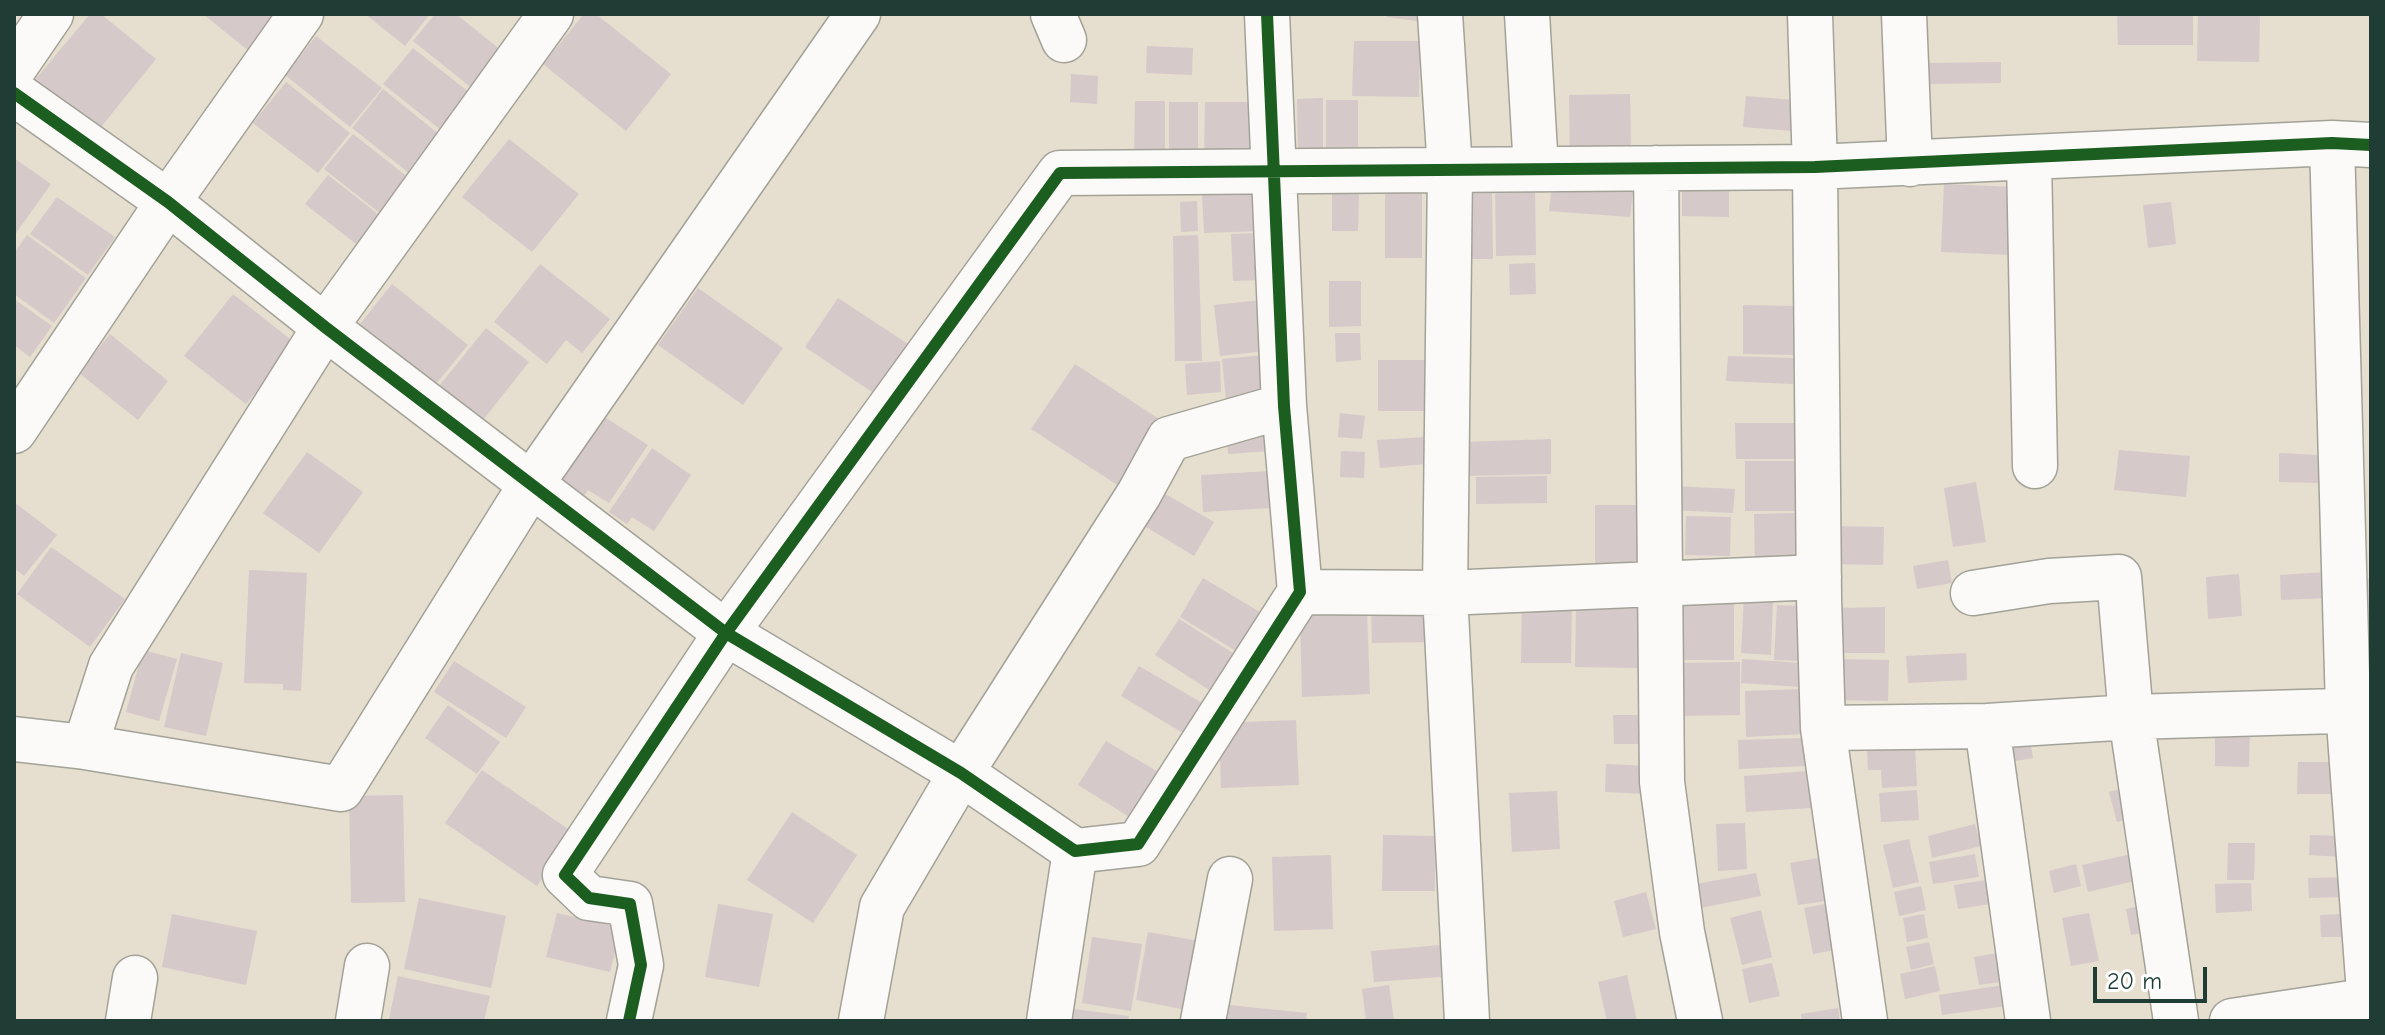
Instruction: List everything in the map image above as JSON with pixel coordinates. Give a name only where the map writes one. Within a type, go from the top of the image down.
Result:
[{"type":"street","points":[[14,68],[51,14]]},
{"type":"street","points":[[14,431],[168,202],[301,14]]},
{"type":"street","points":[[85,747],[111,666],[325,327],[551,14]]},
{"type":"street","points":[[14,739],[85,747],[341,789],[532,483],[858,14]]},
{"type":"street","points":[[14,93],[168,202],[325,327],[726,633],[961,773],[1075,851],[1138,844],[1300,592],[1284,406],[1267,14]]},
{"type":"street","points":[[1440,14],[1450,170],[1445,593],[1467,1021]]},
{"type":"street","points":[[1527,14],[1536,169]]},
{"type":"street","points":[[1810,14],[1823,728],[1865,1021]]},
{"type":"street","points":[[1904,14],[1910,164]]},
{"type":"street","points":[[629,1021],[641,965],[630,904],[589,898],[565,875],[726,633],[1060,173],[1815,167],[2351,144],[2360,710],[2371,1020]]},
{"type":"street","points":[[2029,159],[2035,466]]},
{"type":"street","points":[[1656,168],[1662,782],[1682,932],[1700,1021]]},
{"type":"street","points":[[861,1021],[882,907],[961,773],[1139,494],[1169,439],[1284,406]]},
{"type":"street","points":[[1300,592],[1445,593],[1819,577]]},
{"type":"street","points":[[1973,593],[2049,581],[2119,577],[2131,717],[2176,1021]]},
{"type":"street","points":[[1823,728],[1987,726],[2131,717],[2360,710]]},
{"type":"street","points":[[1987,726],[2028,1021]]},
{"type":"street","points":[[1049,1021],[1075,851]]},
{"type":"street","points":[[1203,1021],[1230,879]]},
{"type":"street","points":[[358,1021],[367,966]]},
{"type":"street","points":[[128,1021],[135,978]]},
{"type":"street","points":[[2232,1021],[2370,1000]]},
{"type":"building","points":[[90,14],[101,14],[156,59],[92,138],[29,87]]},
{"type":"building","points":[[203,14],[281,14],[250,52]]},
{"type":"building","points":[[365,14],[430,14],[405,46]]},
{"type":"building","points":[[435,14],[456,14],[507,55],[477,92],[413,41]]},
{"type":"building","points":[[584,14],[596,14],[671,74],[626,131],[543,64]]},
{"type":"building","points":[[1387,14],[1418,14],[1417,21],[1387,17]]},
{"type":"building","points":[[2117,14],[2193,14],[2193,45],[2118,45]]},
{"type":"building","points":[[2198,14],[2260,14],[2259,62],[2197,61]]},
{"type":"building","points":[[316,36],[382,88],[350,127],[285,75]]},
{"type":"building","points":[[1354,41],[1420,41],[1419,97],[1352,96]]},
{"type":"building","points":[[1147,46],[1193,48],[1192,75],[1146,73]]},
{"type":"building","points":[[413,48],[475,97],[446,134],[383,84]]},
{"type":"building","points":[[2001,62],[2001,83],[1929,84],[1929,63]]},
{"type":"building","points":[[1071,74],[1098,76],[1097,104],[1070,102]]},
{"type":"building","points":[[286,82],[350,133],[318,173],[253,123]]},
{"type":"building","points":[[383,89],[445,139],[414,177],[352,128]]},
{"type":"building","points":[[1630,94],[1631,152],[1570,154],[1569,95]]},
{"type":"building","points":[[1746,96],[1795,100],[1793,131],[1743,127]]},
{"type":"building","points":[[1323,98],[1323,153],[1298,154],[1297,99]]},
{"type":"building","points":[[1326,100],[1358,100],[1358,153],[1326,153]]},
{"type":"building","points":[[1135,101],[1165,101],[1165,155],[1134,154]]},
{"type":"building","points":[[1169,102],[1198,102],[1198,161],[1169,161]]},
{"type":"building","points":[[1205,102],[1258,102],[1259,163],[1204,163]]},
{"type":"building","points":[[353,134],[414,182],[386,218],[324,169]]},
{"type":"building","points":[[509,139],[579,194],[532,252],[462,197]]},
{"type":"building","points":[[14,158],[51,184],[14,236]]},
{"type":"building","points":[[328,175],[383,218],[360,247],[305,204]]},
{"type":"building","points":[[1944,184],[2014,187],[2012,255],[1941,252]]},
{"type":"building","points":[[1552,185],[1633,191],[1630,217],[1549,211]]},
{"type":"building","points":[[1455,187],[1492,187],[1493,259],[1456,259]]},
{"type":"building","points":[[1535,187],[1536,255],[1496,256],[1495,188]]},
{"type":"building","points":[[1385,189],[1422,190],[1422,258],[1385,258]]},
{"type":"building","points":[[1682,189],[1729,189],[1729,217],[1682,216]]},
{"type":"building","points":[[1332,191],[1359,191],[1358,231],[1332,231]]},
{"type":"building","points":[[1259,192],[1260,231],[1204,233],[1202,194]]},
{"type":"building","points":[[57,197],[115,237],[88,275],[30,234]]},
{"type":"building","points":[[1197,201],[1198,231],[1181,232],[1180,202]]},
{"type":"building","points":[[2171,202],[2176,244],[2148,248],[2143,205]]},
{"type":"building","points":[[1261,233],[1263,280],[1233,281],[1231,234]]},
{"type":"building","points":[[27,235],[86,278],[54,323],[14,294],[14,253]]},
{"type":"building","points":[[1198,235],[1202,361],[1175,361],[1173,236]]},
{"type":"building","points":[[1535,263],[1536,294],[1510,295],[1509,264]]},
{"type":"building","points":[[540,264],[610,319],[582,353],[566,340],[547,364],[494,322]]},
{"type":"building","points":[[1329,281],[1361,281],[1361,326],[1329,327]]},
{"type":"building","points":[[392,284],[468,345],[436,384],[360,324]]},
{"type":"building","points":[[698,288],[783,348],[743,405],[658,345]]},
{"type":"building","points":[[233,294],[295,343],[246,404],[184,356]]},
{"type":"building","points":[[838,298],[911,346],[878,396],[805,347]]},
{"type":"building","points":[[14,299],[52,326],[30,357],[14,345]]},
{"type":"building","points":[[1261,300],[1266,351],[1220,356],[1214,305]]},
{"type":"building","points":[[1743,305],[1794,306],[1793,355],[1743,354]]},
{"type":"building","points":[[486,328],[529,362],[483,420],[439,386]]},
{"type":"building","points":[[1335,333],[1360,333],[1361,360],[1336,362]]},
{"type":"building","points":[[110,334],[168,381],[138,420],[79,373]]},
{"type":"building","points":[[1265,355],[1269,396],[1226,401],[1222,359]]},
{"type":"building","points":[[1728,356],[1794,358],[1793,384],[1726,381]]},
{"type":"building","points":[[1378,360],[1425,360],[1424,411],[1378,411]]},
{"type":"building","points":[[1220,361],[1221,392],[1187,395],[1185,364]]},
{"type":"building","points":[[1075,364],[1165,423],[1122,488],[1031,429]]},
{"type":"building","points":[[1340,413],[1365,416],[1362,439],[1338,437]]},
{"type":"building","points":[[603,416],[648,445],[609,503],[588,490],[582,499],[558,483]]},
{"type":"building","points":[[1267,421],[1269,451],[1228,454],[1226,424]]},
{"type":"building","points":[[1735,423],[1797,423],[1797,459],[1736,459]]},
{"type":"building","points":[[1425,437],[1426,464],[1380,468],[1377,440]]},
{"type":"building","points":[[1551,439],[1551,474],[1463,476],[1462,442]]},
{"type":"building","points":[[652,448],[691,475],[654,531],[632,517],[627,524],[609,512]]},
{"type":"building","points":[[2119,450],[2190,456],[2186,497],[2114,490]]},
{"type":"building","points":[[1341,451],[1365,452],[1364,478],[1340,477]]},
{"type":"building","points":[[307,452],[363,492],[319,553],[263,513]]},
{"type":"building","points":[[2279,453],[2319,455],[2318,483],[2279,482]]},
{"type":"building","points":[[1745,461],[1800,461],[1800,511],[1745,511]]},
{"type":"building","points":[[1270,471],[1271,508],[1203,512],[1201,475]]},
{"type":"building","points":[[1547,476],[1547,503],[1476,504],[1476,477]]},
{"type":"building","points":[[1976,482],[1986,542],[1953,547],[1944,488]]},
{"type":"building","points":[[1672,486],[1735,489],[1733,513],[1671,510]]},
{"type":"building","points":[[1162,492],[1214,522],[1194,556],[1143,525]]},
{"type":"building","points":[[14,502],[57,535],[24,576],[14,568]]},
{"type":"building","points":[[1595,505],[1640,505],[1639,573],[1595,573]]},
{"type":"building","points":[[1797,513],[1798,565],[1755,566],[1754,514]]},
{"type":"building","points":[[1686,516],[1731,517],[1730,556],[1685,555]]},
{"type":"building","points":[[1830,526],[1884,527],[1883,565],[1829,564]]},
{"type":"building","points":[[51,547],[125,599],[90,647],[17,594]]},
{"type":"building","points":[[1948,560],[1952,583],[1917,589],[1913,566]]},
{"type":"building","points":[[249,570],[307,573],[301,691],[283,690],[283,684],[244,683]]},
{"type":"building","points":[[2328,572],[2329,598],[2281,600],[2280,575]]},
{"type":"building","points":[[2239,574],[2242,616],[2208,619],[2206,577]]},
{"type":"building","points":[[1203,578],[1270,618],[1246,657],[1180,617]]},
{"type":"building","points":[[2362,579],[2371,579],[2371,634],[2364,635]]},
{"type":"building","points":[[1734,598],[1734,660],[1679,660],[1678,599]]},
{"type":"building","points":[[1744,598],[1773,600],[1771,655],[1741,653]]},
{"type":"building","points":[[1522,600],[1572,601],[1571,663],[1521,663]]},
{"type":"building","points":[[1777,605],[1804,606],[1801,661],[1774,660]]},
{"type":"building","points":[[1885,607],[1885,653],[1833,653],[1833,608]]},
{"type":"building","points":[[1576,608],[1643,609],[1643,668],[1575,667]]},
{"type":"building","points":[[1432,610],[1432,642],[1372,643],[1371,611]]},
{"type":"building","points":[[1367,612],[1370,694],[1302,697],[1300,615]]},
{"type":"building","points":[[1179,619],[1244,660],[1220,697],[1155,655]]},
{"type":"building","points":[[143,650],[177,659],[159,721],[126,712]]},
{"type":"building","points":[[181,653],[223,663],[206,736],[164,727]]},
{"type":"building","points":[[1966,653],[1967,680],[1908,683],[1906,656]]},
{"type":"building","points":[[1742,659],[1802,663],[1800,687],[1741,683]]},
{"type":"building","points":[[1835,659],[1889,660],[1888,701],[1834,700]]},
{"type":"building","points":[[454,661],[526,707],[506,738],[434,692]]},
{"type":"building","points":[[1740,662],[1740,715],[1675,716],[1674,663]]},
{"type":"building","points":[[1139,666],[1211,708],[1193,739],[1121,696]]},
{"type":"building","points":[[1801,689],[1804,734],[1746,737],[1745,691]]},
{"type":"building","points":[[448,705],[500,742],[477,774],[425,738]]},
{"type":"building","points":[[1613,715],[1643,715],[1644,744],[1614,744]]},
{"type":"building","points":[[1296,720],[1299,785],[1221,788],[1219,723]]},
{"type":"building","points":[[2215,726],[2250,726],[2249,767],[2215,766]]},
{"type":"building","points":[[2029,733],[2033,758],[2004,763],[2000,738]]},
{"type":"building","points":[[1805,738],[1805,766],[1739,769],[1738,740]]},
{"type":"building","points":[[1106,741],[1160,773],[1131,818],[1078,785]]},
{"type":"building","points":[[1915,747],[1917,786],[1882,788],[1881,770],[1868,770],[1867,749]]},
{"type":"building","points":[[2298,762],[2338,762],[2337,794],[2297,794]]},
{"type":"building","points":[[1606,764],[1647,766],[1645,794],[1605,792]]},
{"type":"building","points":[[482,770],[574,833],[537,886],[445,823]]},
{"type":"building","points":[[1808,771],[1811,808],[1746,812],[1744,776]]},
{"type":"building","points":[[2134,785],[2142,816],[2117,822],[2109,792]]},
{"type":"building","points":[[1917,790],[1919,820],[1881,822],[1879,793]]},
{"type":"building","points":[[1557,791],[1560,849],[1512,852],[1509,793]]},
{"type":"building","points":[[403,795],[405,902],[351,903],[349,796]]},
{"type":"building","points":[[792,812],[857,855],[813,923],[747,880]]},
{"type":"building","points":[[1745,823],[1747,869],[1718,871],[1716,824]]},
{"type":"building","points":[[1975,824],[1981,846],[1932,858],[1928,836]]},
{"type":"building","points":[[1383,835],[1435,836],[1435,891],[1382,891]]},
{"type":"building","points":[[2310,835],[2343,836],[2342,857],[2309,855]]},
{"type":"building","points":[[1909,839],[1919,882],[1893,888],[1883,845]]},
{"type":"building","points":[[2228,843],[2255,843],[2254,880],[2227,880]]},
{"type":"building","points":[[2145,851],[2151,877],[2088,892],[2082,865]]},
{"type":"building","points":[[1975,854],[1979,877],[1933,884],[1929,862]]},
{"type":"building","points":[[1331,855],[1333,929],[1274,931],[1272,857]]},
{"type":"building","points":[[1818,858],[1826,901],[1798,905],[1790,863]]},
{"type":"building","points":[[2076,864],[2081,886],[2054,893],[2049,871]]},
{"type":"building","points":[[1756,873],[1761,896],[1700,908],[1696,884]]},
{"type":"building","points":[[2344,877],[2345,897],[2309,898],[2308,878]]},
{"type":"building","points":[[1986,880],[1990,904],[1958,909],[1954,885]]},
{"type":"building","points":[[2251,883],[2252,911],[2216,913],[2215,884]]},
{"type":"building","points":[[1921,886],[1926,910],[1899,916],[1894,892]]},
{"type":"building","points":[[1646,892],[1656,929],[1623,937],[1614,901]]},
{"type":"building","points":[[419,898],[506,916],[491,988],[404,969]]},
{"type":"building","points":[[718,904],[773,914],[759,987],[705,977]]},
{"type":"building","points":[[1826,904],[1834,950],[1813,954],[1804,908]]},
{"type":"building","points":[[2151,904],[2156,930],[2131,935],[2126,909]]},
{"type":"building","points":[[1761,910],[1772,957],[1742,965],[1730,918]]},
{"type":"building","points":[[557,913],[621,928],[610,972],[546,957]]},
{"type":"building","points":[[2089,913],[2099,961],[2071,966],[2062,918]]},
{"type":"building","points":[[172,914],[257,931],[246,985],[162,967]]},
{"type":"building","points":[[1924,914],[1928,938],[1907,942],[1903,918]]},
{"type":"building","points":[[2345,914],[2345,937],[2321,937],[2320,915]]},
{"type":"building","points":[[1148,932],[1199,941],[1186,1010],[1136,1000]]},
{"type":"building","points":[[1092,937],[1142,944],[1131,1011],[1082,1003]]},
{"type":"building","points":[[1929,942],[1934,964],[1911,970],[1906,947]]},
{"type":"building","points":[[1452,944],[1454,976],[1374,982],[1371,951]]},
{"type":"building","points":[[1997,953],[2001,982],[1979,985],[1974,957]]},
{"type":"building","points":[[1772,963],[1780,996],[1749,1003],[1742,969]]},
{"type":"building","points":[[1935,966],[1940,991],[1905,999],[1900,974]]},
{"type":"building","points":[[1627,975],[1637,1021],[1607,1021],[1598,982]]},
{"type":"building","points":[[398,976],[490,996],[484,1021],[389,1019]]},
{"type":"building","points":[[1389,985],[1394,1021],[1366,1021],[1362,989]]},
{"type":"building","points":[[2003,985],[2006,1006],[1942,1015],[1939,995]]},
{"type":"building","points":[[1219,1004],[1307,1013],[1306,1021],[1218,1021]]},
{"type":"building","points":[[1838,1008],[1840,1021],[1802,1021],[1801,1014]]},
{"type":"building","points":[[1074,1009],[1129,1016],[1128,1021],[1073,1021]]},
{"type":"cycle path","points":[[14,93],[168,202],[325,327],[726,633],[961,773],[1075,851],[1138,844],[1300,592],[1284,406],[1267,14]]},
{"type":"cycle path","points":[[629,1021],[641,965],[630,904],[589,898],[565,875],[726,633],[1060,173],[1815,167],[2332,143],[2371,145]]}]
